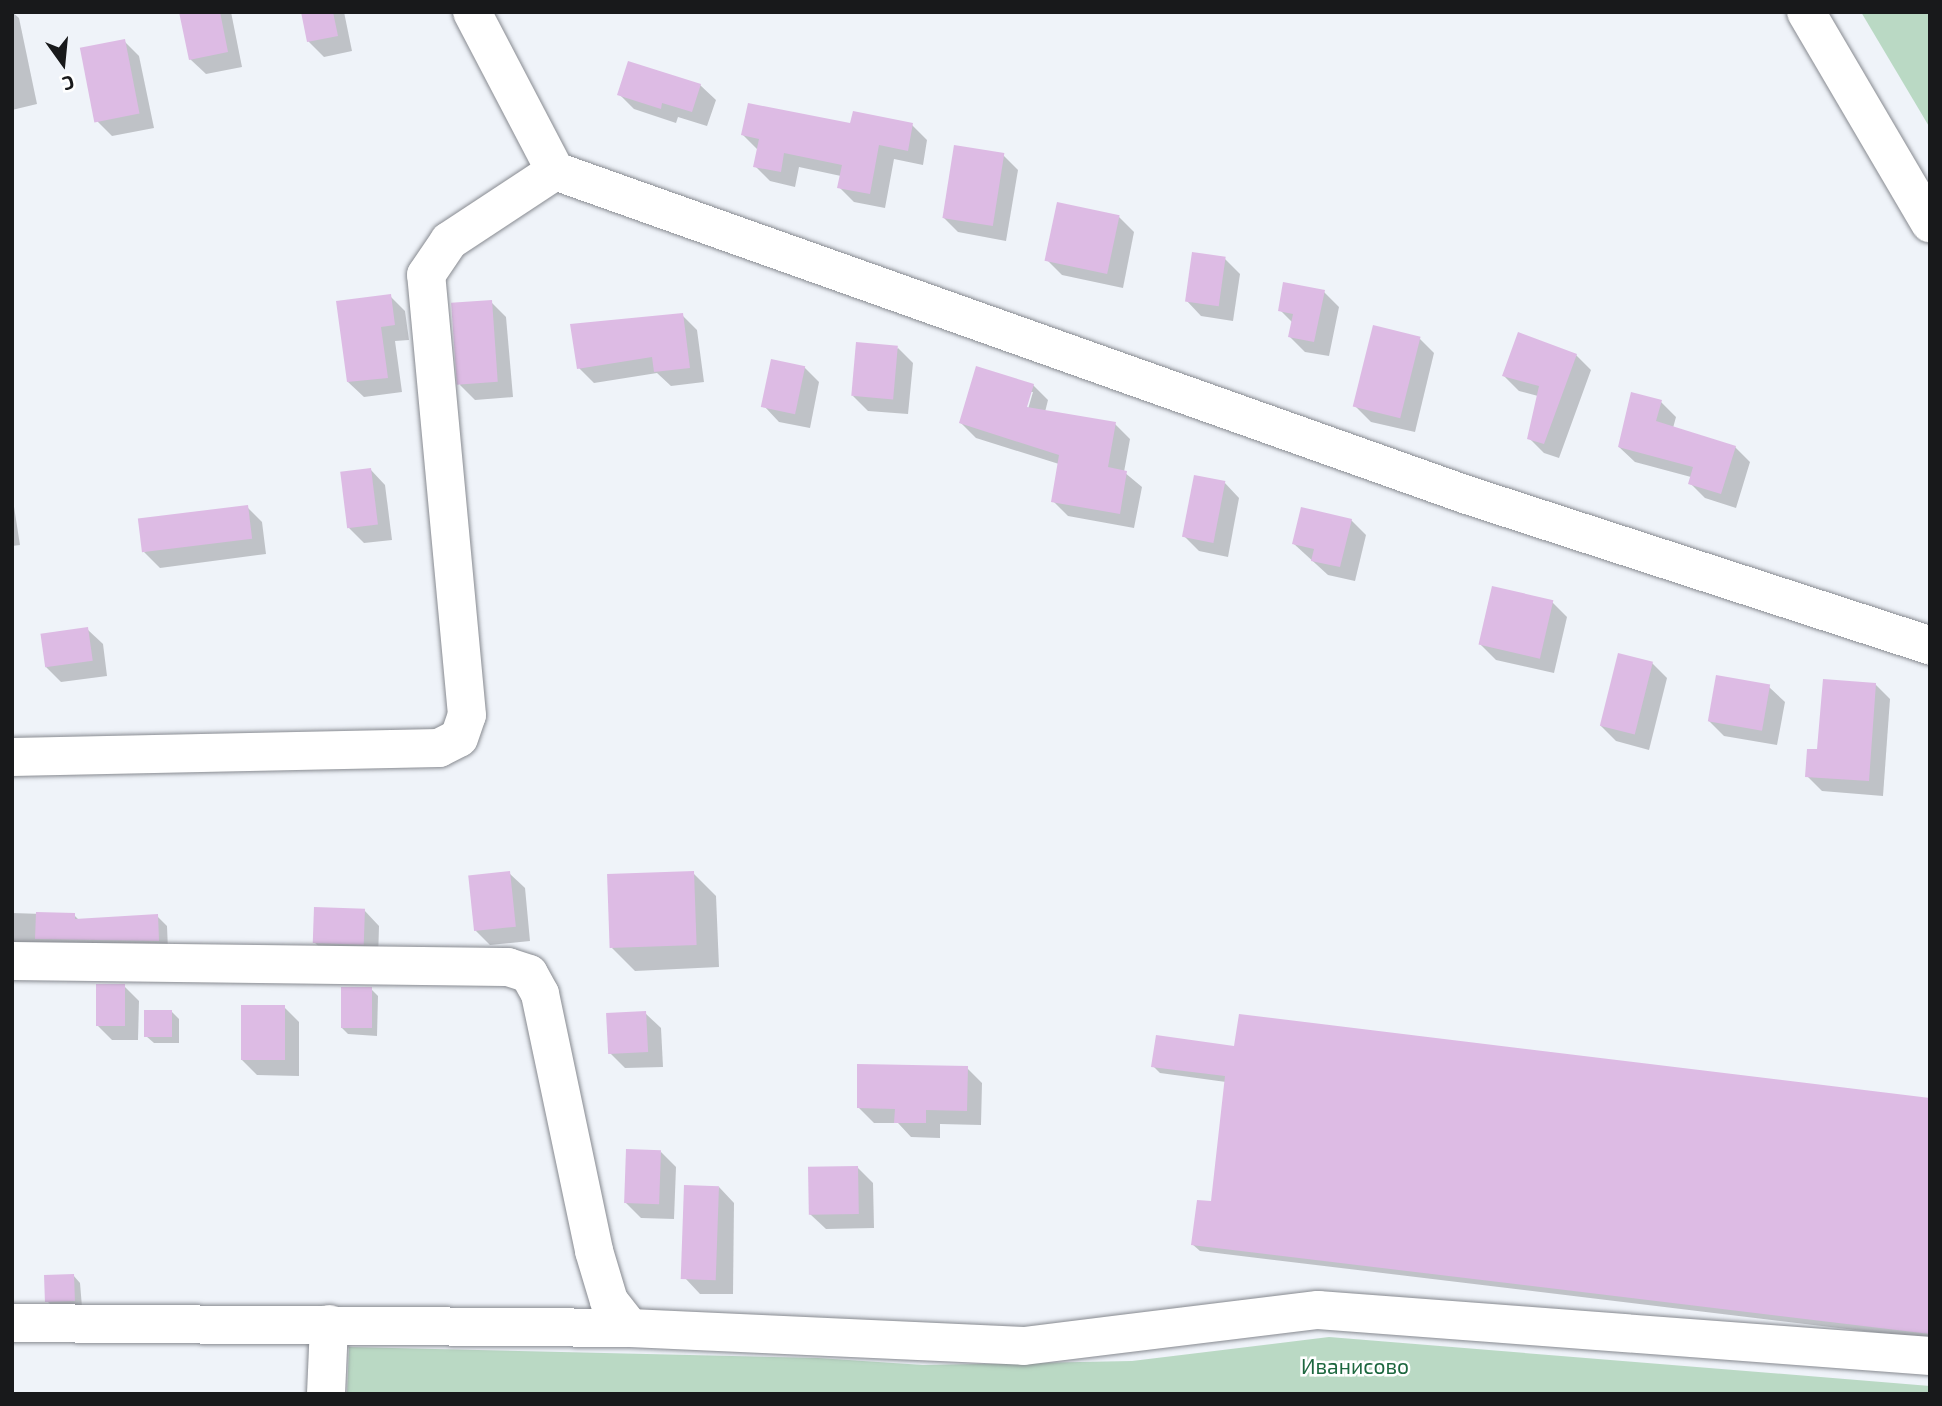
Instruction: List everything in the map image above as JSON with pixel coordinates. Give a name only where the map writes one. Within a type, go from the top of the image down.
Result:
[{"type":"main road","points":[[472,12],[555,171],[1468,495],[1930,645]]},
{"type":"main road","points":[[1806,12],[1930,223]]},
{"type":"main road","points":[[12,757],[439,748],[458,738],[467,715],[426,275],[449,242],[555,171]]},
{"type":"main road","points":[[12,961],[508,967],[529,974],[540,994],[594,1251],[609,1301],[630,1328]]},
{"type":"main road","points":[[12,1324],[630,1328],[1024,1346],[1318,1310],[1930,1356]]},
{"type":"main road","points":[[326,1394],[329,1324]]},
{"type":"green space","points":[[1861,12],[1930,12],[1930,128]]},
{"type":"green space","name":"Иванисово","points":[[1329,1337],[1930,1386],[1930,1394],[347,1394],[349,1347],[818,1358],[923,1365],[1132,1361]]},
{"type":"building","points":[[179,12],[220,12],[228,52],[189,60]]},
{"type":"building","points":[[301,12],[333,12],[338,36],[307,42]]},
{"type":"building","points":[[125,39],[140,114],[94,122],[80,48]]},
{"type":"building","points":[[628,61],[701,84],[692,112],[662,103],[661,109],[617,95]]},
{"type":"building","points":[[748,103],[850,123],[853,111],[913,123],[908,151],[879,145],[870,194],[837,188],[842,165],[784,153],[781,172],[753,167],[759,139],[741,135]]},
{"type":"building","points":[[954,145],[1004,153],[993,226],[942,218]]},
{"type":"building","points":[[1057,202],[1120,215],[1107,274],[1045,261]]},
{"type":"building","points":[[1192,252],[1226,257],[1219,306],[1185,302]]},
{"type":"building","points":[[1283,282],[1325,290],[1314,342],[1288,337],[1293,314],[1278,311]]},
{"type":"building","points":[[391,294],[395,325],[381,327],[388,378],[347,382],[336,301]]},
{"type":"building","points":[[492,300],[498,382],[457,385],[451,303]]},
{"type":"building","points":[[683,313],[690,368],[654,372],[652,357],[577,369],[570,324]]},
{"type":"building","points":[[1373,325],[1421,337],[1400,418],[1353,407]]},
{"type":"building","points":[[1518,332],[1577,354],[1544,444],[1527,439],[1539,386],[1502,376]]},
{"type":"building","points":[[856,342],[898,346],[893,399],[851,396]]},
{"type":"building","points":[[771,359],[805,366],[795,414],[761,407]]},
{"type":"building","points":[[976,366],[1034,384],[1027,407],[1116,422],[1108,467],[1127,471],[1120,514],[1051,502],[1059,455],[959,423]]},
{"type":"building","points":[[1631,392],[1662,400],[1656,421],[1736,446],[1721,494],[1688,484],[1693,467],[1618,447]]},
{"type":"building","points":[[371,468],[378,525],[347,528],[340,472]]},
{"type":"building","points":[[1194,475],[1225,481],[1213,543],[1182,537]]},
{"type":"building","points":[[248,505],[252,539],[142,552],[138,519]]},
{"type":"building","points":[[1301,507],[1352,519],[1340,567],[1311,561],[1314,549],[1292,544]]},
{"type":"building","points":[[1492,586],[1553,600],[1540,659],[1479,644]]},
{"type":"building","points":[[88,627],[93,661],[45,667],[40,634]]},
{"type":"building","points":[[1618,653],[1653,662],[1635,734],[1600,726]]},
{"type":"building","points":[[1716,675],[1770,685],[1762,731],[1708,721]]},
{"type":"building","points":[[1823,679],[1876,683],[1869,781],[1805,777],[1807,749],[1817,749]]},
{"type":"building","points":[[510,871],[516,927],[474,931],[468,875]]},
{"type":"building","points":[[694,871],[697,945],[610,948],[607,874]]},
{"type":"building","points":[[314,907],[365,909],[364,945],[313,943]]},
{"type":"building","points":[[36,912],[75,913],[75,919],[158,914],[159,941],[35,939]]},
{"type":"building","points":[[96,984],[125,984],[125,1026],[96,1026]]},
{"type":"building","points":[[341,987],[372,987],[372,1028],[341,1028]]},
{"type":"building","points":[[241,1005],[285,1005],[285,1060],[241,1060]]},
{"type":"building","points":[[144,1010],[172,1010],[172,1037],[144,1037]]},
{"type":"building","points":[[646,1011],[648,1052],[608,1054],[606,1013]]},
{"type":"building","points":[[1239,1014],[1930,1098],[1930,1334],[1191,1245],[1197,1200],[1211,1201],[1225,1076],[1151,1067],[1156,1035],[1234,1046]]},
{"type":"building","points":[[857,1064],[968,1066],[967,1111],[926,1110],[926,1123],[894,1123],[895,1109],[857,1108]]},
{"type":"building","points":[[626,1149],[661,1150],[659,1204],[624,1203]]},
{"type":"building","points":[[858,1166],[859,1214],[809,1215],[808,1167]]},
{"type":"building","points":[[684,1185],[719,1186],[716,1280],[681,1279]]},
{"type":"building","points":[[74,1274],[75,1301],[45,1302],[44,1275]]}]
